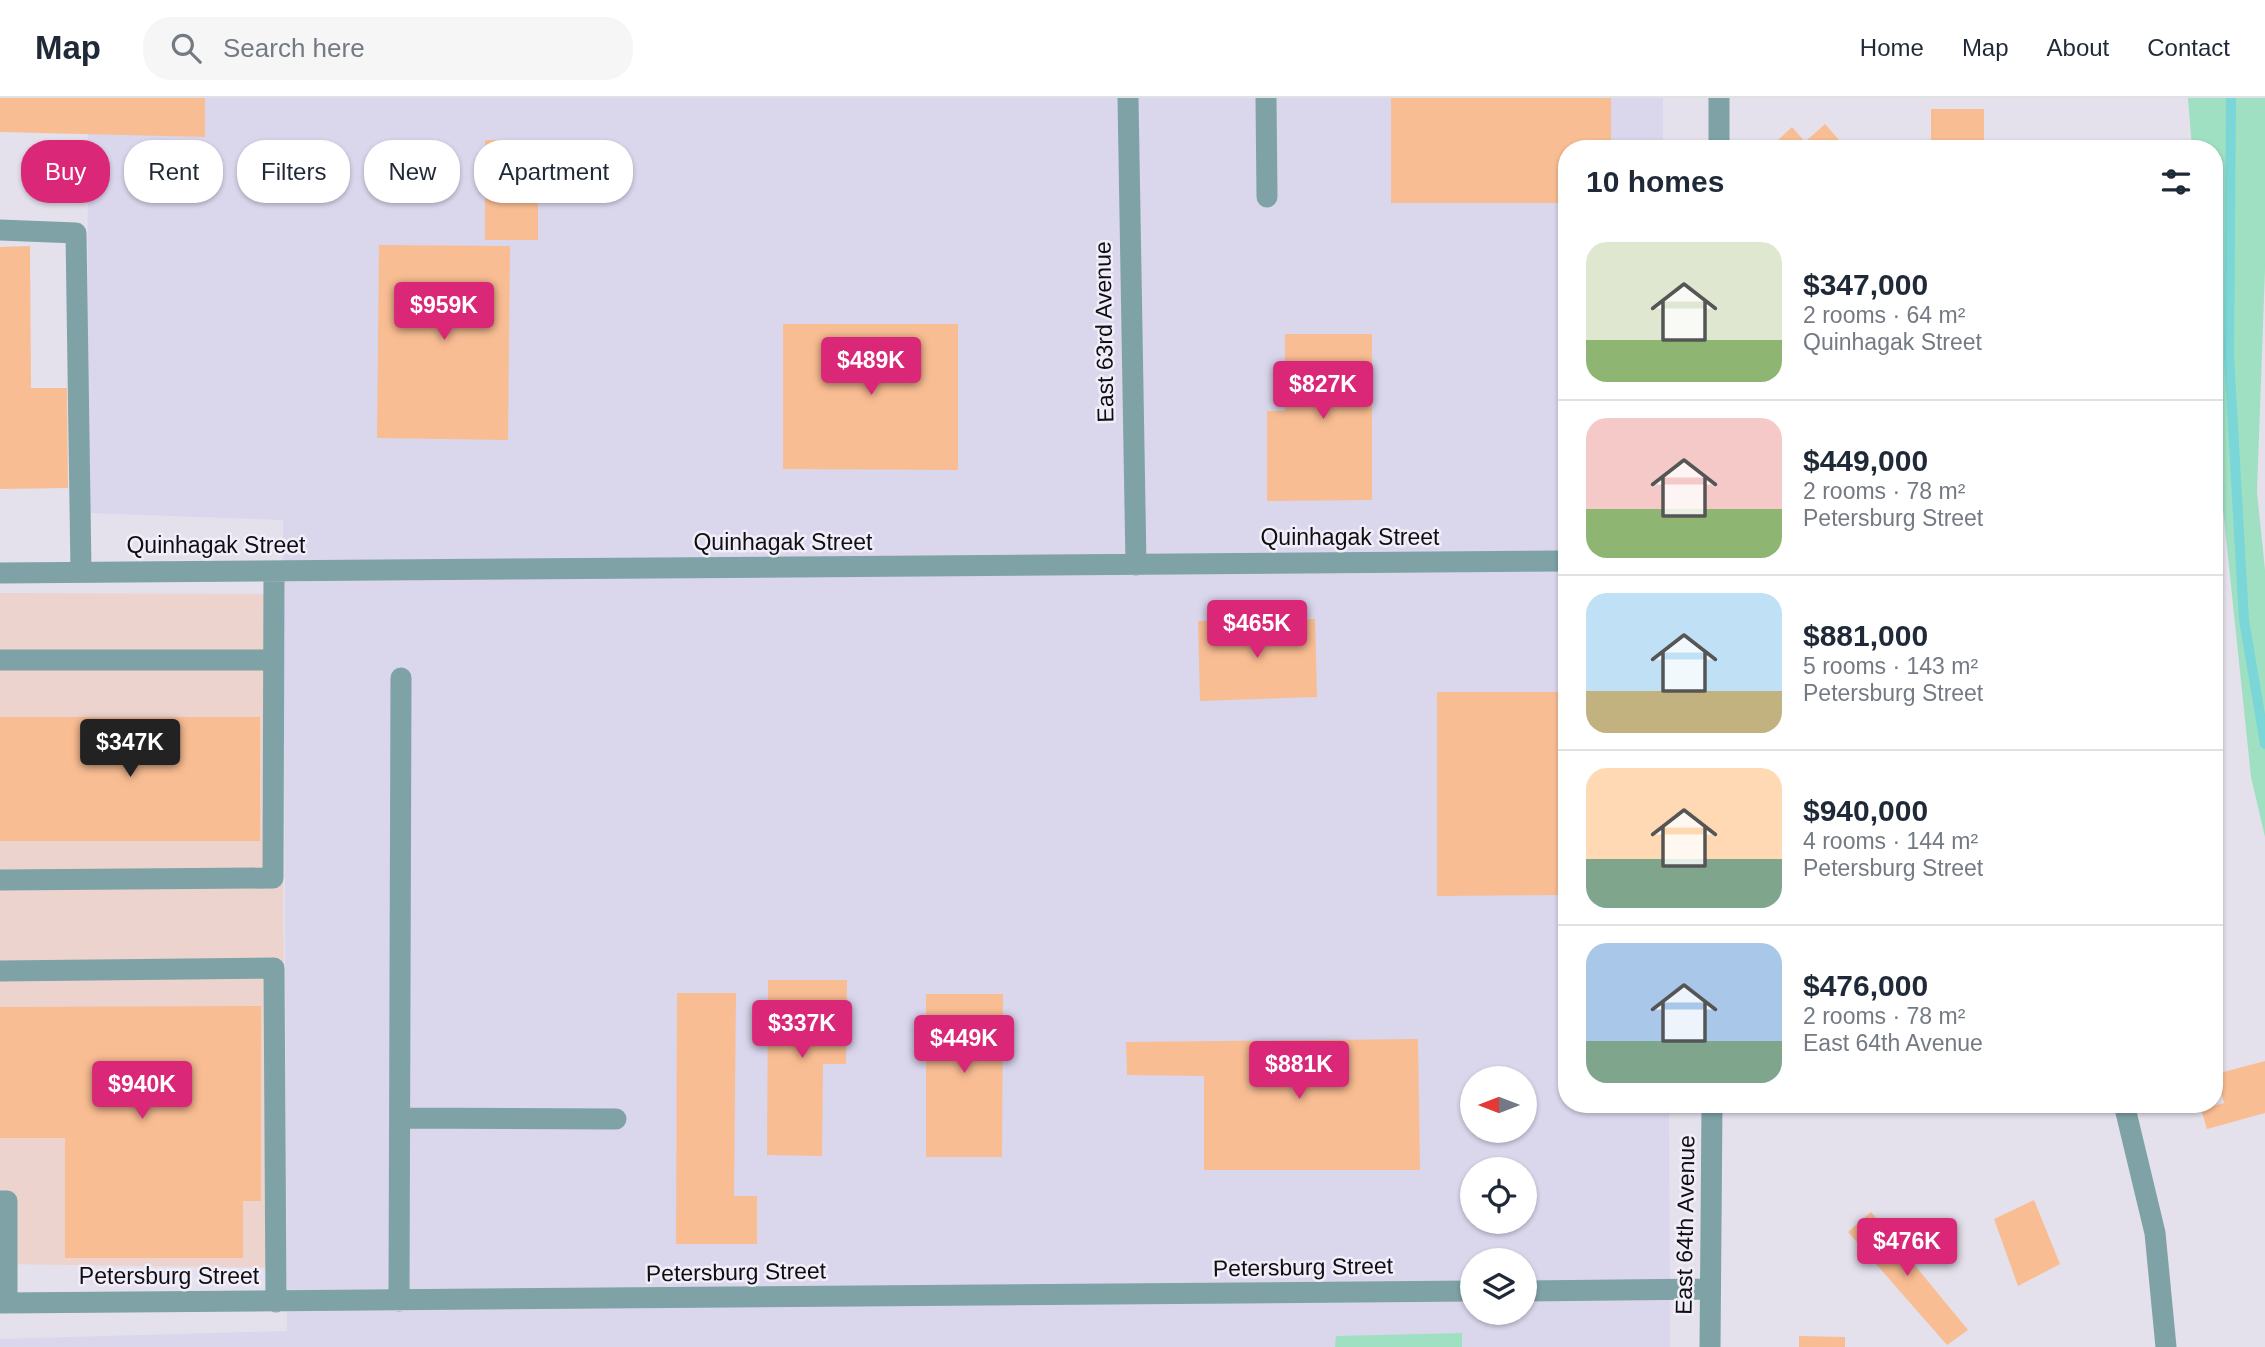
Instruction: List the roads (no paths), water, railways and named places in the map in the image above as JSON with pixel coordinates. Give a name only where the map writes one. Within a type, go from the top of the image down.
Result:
[{"type":"street","name":"East 63rd Avenue","points":[[1128,98],[1136,565]]},
{"type":"street","points":[[1266,98],[1267,197]]},
{"type":"street","points":[[1719,98],[1719,140]]},
{"type":"street","points":[[0,230],[76,233],[81,572]]},
{"type":"street","name":"Quinhagak Street","points":[[0,573],[1558,561]]},
{"type":"street","points":[[0,880],[273,878],[274,571]]},
{"type":"street","points":[[0,660],[273,660]]},
{"type":"street","points":[[399,1301],[401,678]]},
{"type":"street","points":[[0,971],[274,968],[276,1302]]},
{"type":"street","name":"East 64th Avenue","points":[[1710,1347],[1712,1113]]},
{"type":"street","points":[[2126,1113],[2155,1233],[2163,1346]]},
{"type":"street","points":[[400,1118],[615,1119]]},
{"type":"street","points":[[0,1201],[7,1201],[4,1303]]},
{"type":"street","points":[[1537,1291],[1710,1289]]},
{"type":"street","name":"Petersburg Street","points":[[4,1303],[1460,1291]]},
{"type":"waterway","points":[[2231,98],[2229,356],[2244,620],[2265,744]]}]
